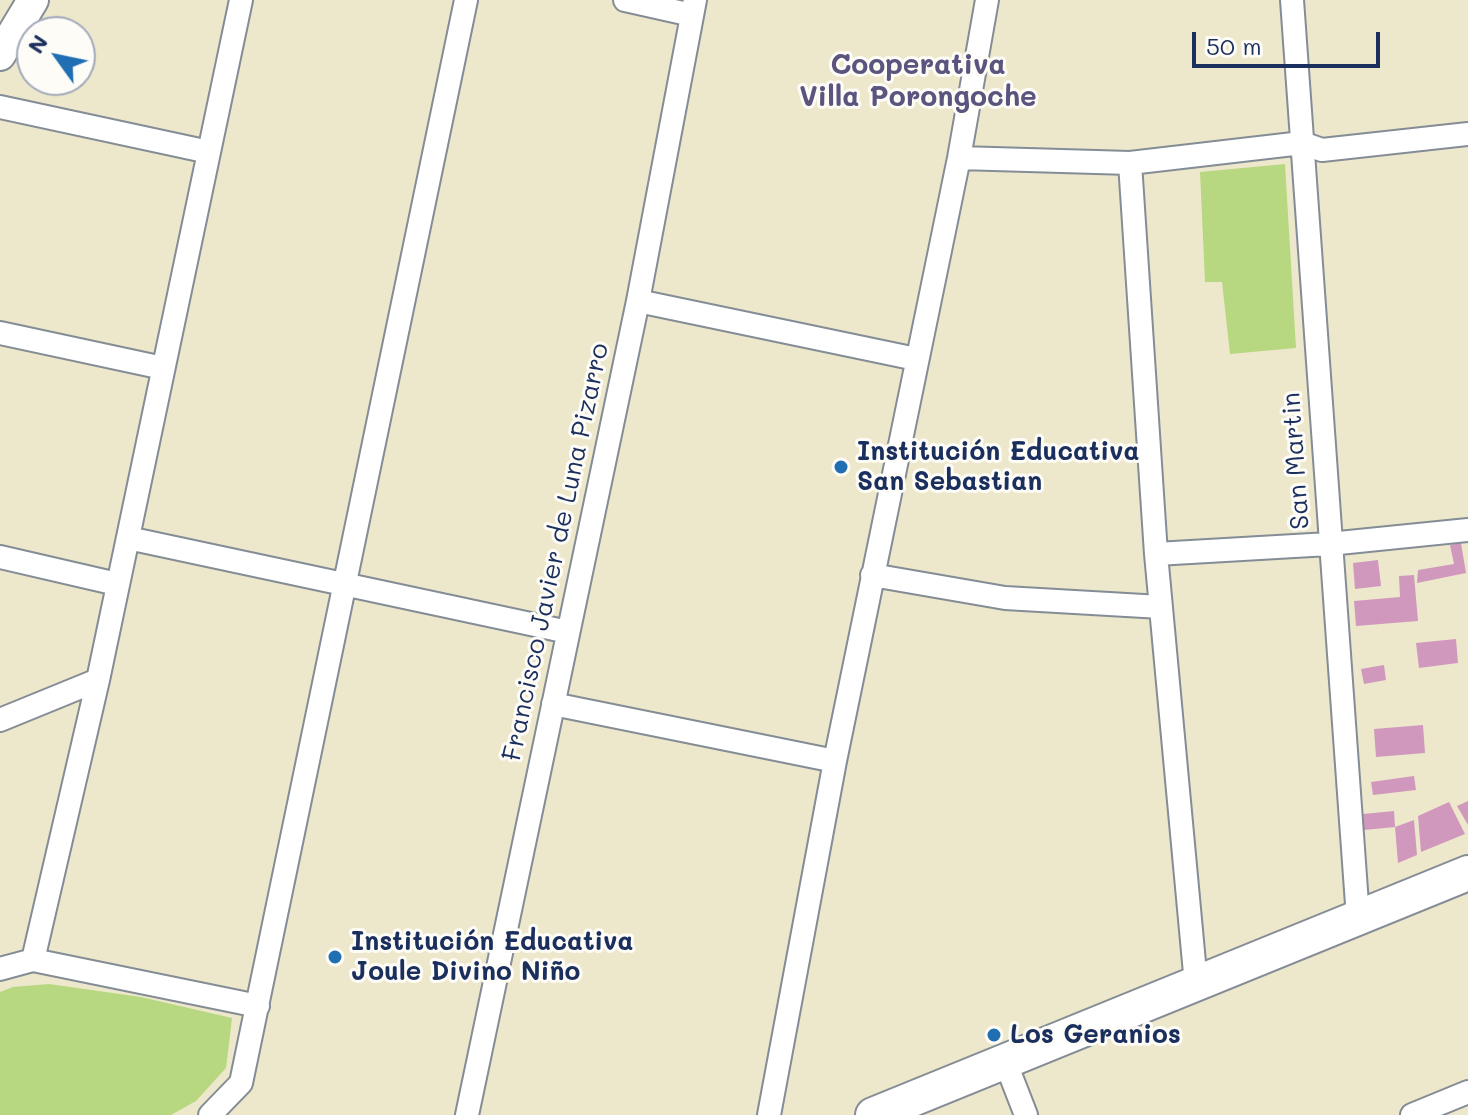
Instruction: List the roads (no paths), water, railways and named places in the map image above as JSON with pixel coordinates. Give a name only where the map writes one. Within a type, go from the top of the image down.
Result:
[{"type":"main road","points":[[873,1115],[1468,873]]},
{"type":"street","points":[[0,55],[33,0]]},
{"type":"street","points":[[33,960],[98,680],[241,0]]},
{"type":"street","points":[[210,1115],[241,1083],[466,0]]},
{"type":"street","points":[[625,0],[693,7]]},
{"type":"street","points":[[769,1115],[835,761],[959,158],[987,0]]},
{"type":"street","name":"San Martin","points":[[1292,0],[1358,918]]},
{"type":"street","name":"Francisco Javier de Luna Pizarro","points":[[467,1115],[638,301],[693,7]]},
{"type":"street","points":[[0,107],[209,152]]},
{"type":"street","points":[[959,158],[1130,163],[1302,143],[1322,150],[1468,134]]},
{"type":"street","points":[[1130,163],[1156,554],[1196,984]]},
{"type":"street","points":[[638,301],[916,359]]},
{"type":"street","points":[[0,333],[163,368]]},
{"type":"street","points":[[1156,554],[1329,544],[1468,530]]},
{"type":"street","points":[[128,538],[568,632]]},
{"type":"street","points":[[0,557],[117,584]]},
{"type":"street","points":[[872,575],[1005,598],[1161,607]]},
{"type":"street","points":[[0,720],[98,680]]},
{"type":"street","points":[[553,704],[835,761]]},
{"type":"street","points":[[0,969],[33,960],[258,1006]]},
{"type":"street","points":[[1005,1061],[1026,1115]]},
{"type":"street","points":[[1412,1115],[1468,1092]]},
{"type":"place","name":"Institución Educativa San Sebastian","points":[[841,467]]},
{"type":"place","name":"Institución Educativa Joule Divino Niño","points":[[335,957]]},
{"type":"place","name":"Los Geranios","points":[[994,1035]]},
{"type":"district","name":"Cooperativa Villa Porongoche","points":[[918,81]]}]
